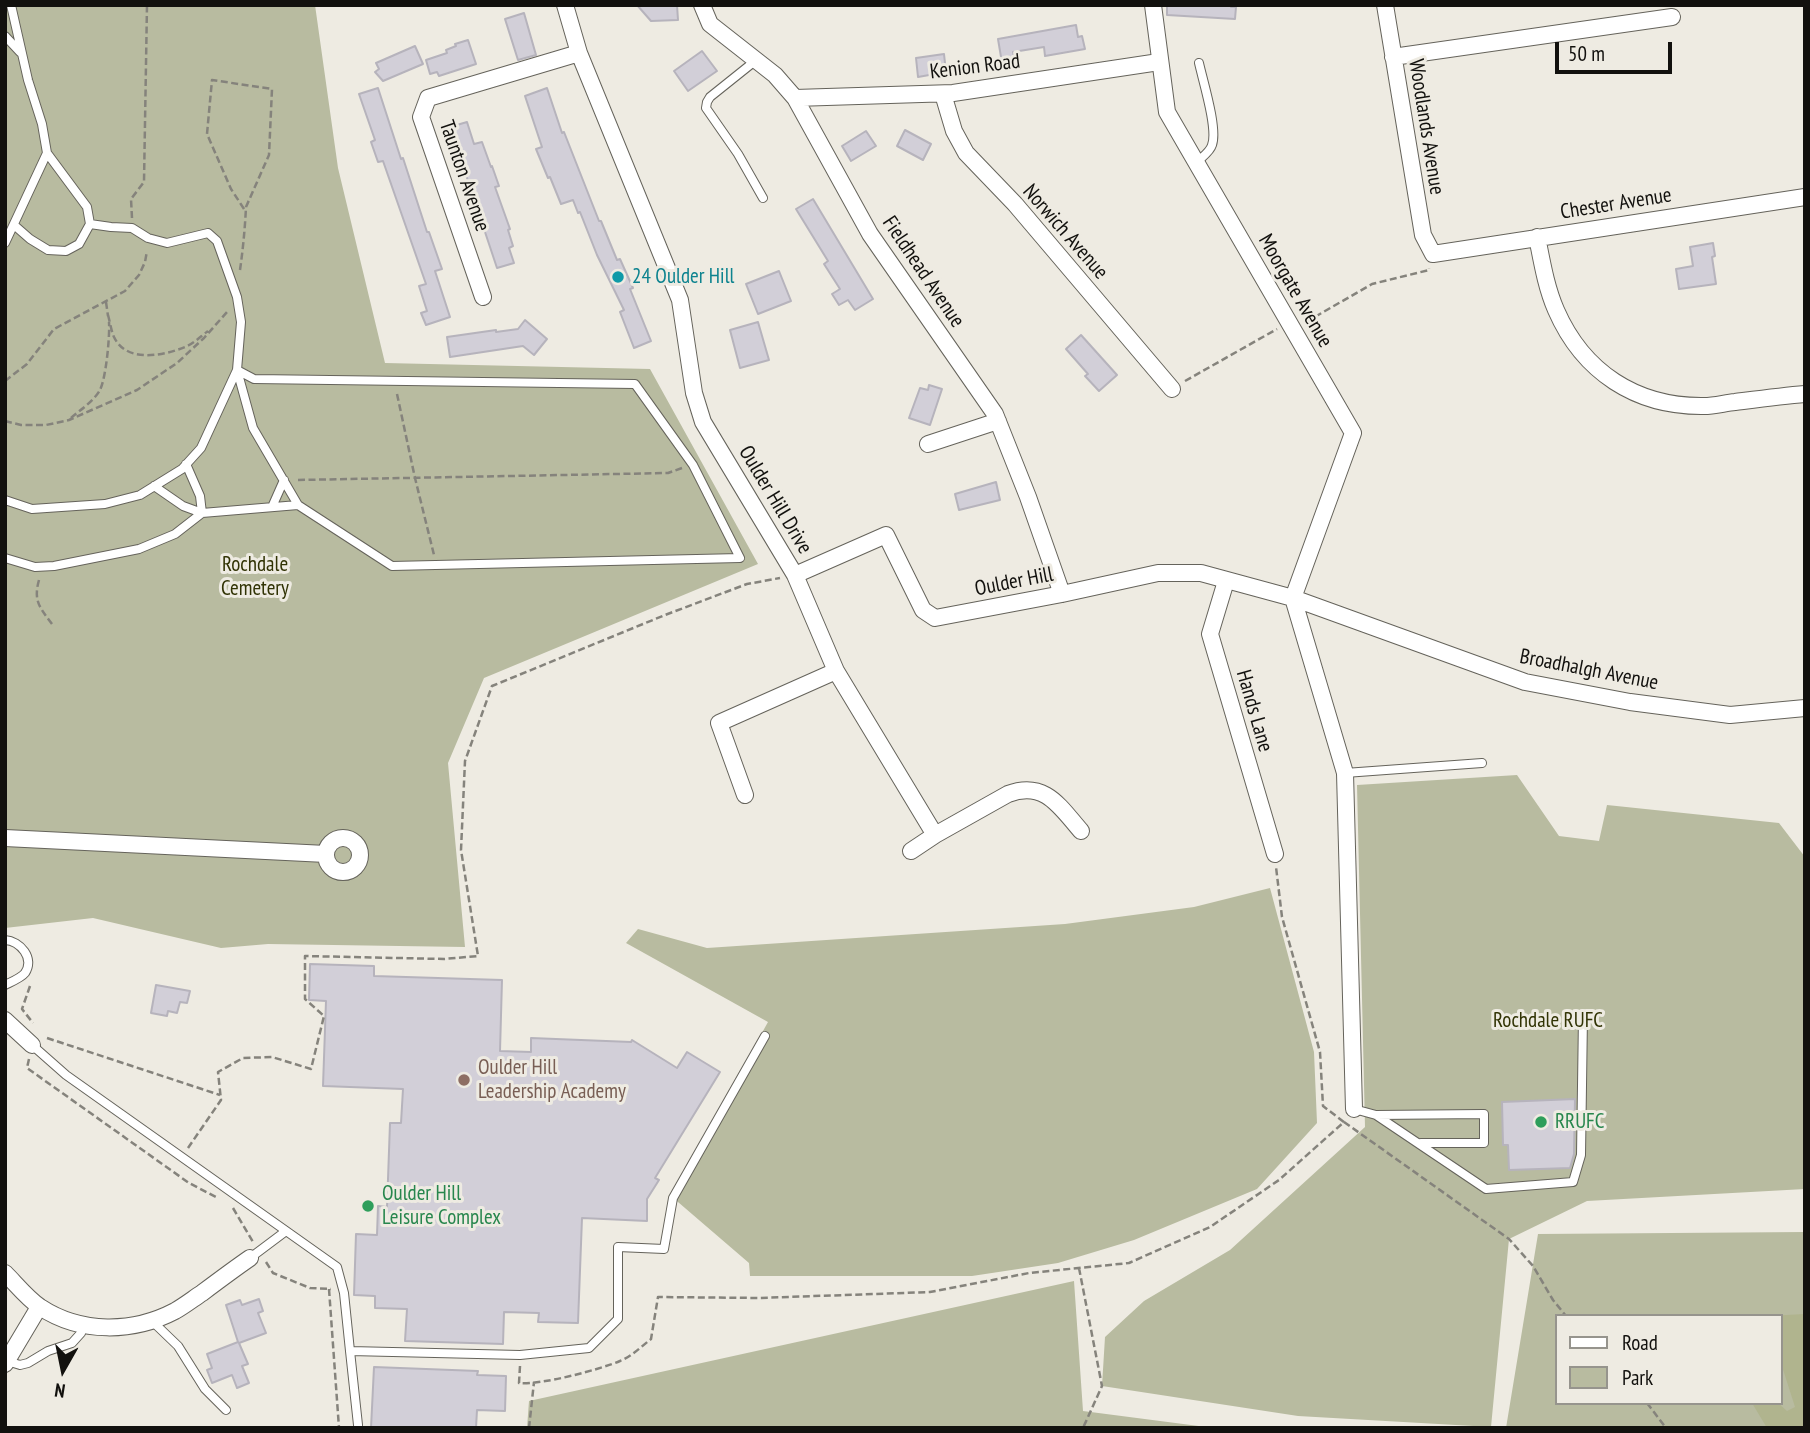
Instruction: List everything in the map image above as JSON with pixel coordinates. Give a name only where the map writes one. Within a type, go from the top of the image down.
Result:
[{"type":"street","name":"Oulder Hill Drive","points":[[565,5],[579,53],[680,300],[694,393],[703,422],[795,575],[836,671],[935,835]]},
{"type":"street","name":"Fieldhead Avenue","points":[[702,5],[710,24],[775,75],[795,99],[870,234],[995,414],[1062,594]]},
{"type":"street","name":"Moorgate Avenue","points":[[1153,5],[1167,112],[1353,433],[1293,598]]},
{"type":"street","name":"Woodlands Avenue","points":[[1385,5],[1423,235],[1433,254]]},
{"type":"street","points":[[1393,57],[1672,17]]},
{"type":"street","name":"Taunton Avenue","points":[[483,298],[421,117],[428,98],[579,53]]},
{"type":"street","name":"Kenion Road","points":[[795,99],[943,94],[1159,62]]},
{"type":"street","name":"Norwich Avenue","points":[[943,94],[954,131],[966,153],[1015,204],[1172,388]]},
{"type":"street","name":"Chester Avenue","points":[[1433,254],[1805,197]]},
{"type":"street","points":[[1537,237],[1546,280],[1557,311],[1577,346],[1602,373],[1634,394],[1665,403],[1704,406],[1805,394]]},
{"type":"street","points":[[928,444],[998,421]]},
{"type":"street","name":"Oulder Hill","points":[[795,575],[886,535],[923,610],[935,618],[1158,573],[1201,573],[1293,598]]},
{"type":"street","name":"Hands Lane","points":[[1226,581],[1210,634],[1275,854]]},
{"type":"street","points":[[1293,598],[1345,773],[1349,1116]]},
{"type":"street","name":"Broadhalgh Avenue","points":[[1293,598],[1525,682],[1630,702],[1730,715],[1805,708]]},
{"type":"street","points":[[745,795],[719,723],[836,671]]},
{"type":"street","points":[[911,851],[1008,794],[1020,790],[1031,790],[1054,800],[1081,831]]},
{"type":"street","points":[[5,838],[326,854]]},
{"type":"street","points":[[5,1020],[38,1041]]},
{"type":"street","points":[[5,1273],[39,1307],[64,1319],[84,1325],[133,1327],[178,1310],[255,1255]]},
{"type":"street","points":[[8,1355],[39,1307]]},
{"type":"lane","points":[[10,5],[42,124],[47,153],[87,207],[90,224],[79,244],[66,251],[48,250],[14,225]]},
{"type":"lane","points":[[5,36],[22,55]]},
{"type":"lane","points":[[755,61],[710,97],[706,108],[738,154],[763,198]]},
{"type":"lane","points":[[1197,162],[1209,151],[1213,138],[1199,63]]},
{"type":"lane","points":[[5,243],[47,153]]},
{"type":"lane","points":[[5,500],[32,509],[105,504],[140,495],[182,469],[201,448],[237,370],[241,322],[237,297],[217,241],[208,233],[167,243],[148,239],[132,228],[90,224]]},
{"type":"lane","points":[[237,370],[254,379],[635,384],[693,465],[740,558],[392,566],[298,505],[253,428],[237,370]]},
{"type":"lane","points":[[187,464],[200,496],[202,513]]},
{"type":"lane","points":[[272,507],[284,481]]},
{"type":"lane","points":[[154,486],[183,506],[202,513],[298,505]]},
{"type":"lane","points":[[5,558],[34,566],[54,566],[139,549],[175,534],[202,513]]},
{"type":"lane","points":[[1345,773],[1482,763]]},
{"type":"lane","points":[[5,940],[18,944],[28,961],[22,976],[5,985]]},
{"type":"lane","points":[[1376,1115],[1486,1189],[1573,1182],[1581,1155],[1583,1016]]},
{"type":"lane","points":[[350,1351],[520,1355],[589,1349],[618,1319],[618,1247],[664,1250],[673,1198],[765,1036]]},
{"type":"lane","points":[[38,1041],[72,1080],[337,1267],[344,1293],[358,1426]]},
{"type":"lane","points":[[1349,1116],[1484,1114],[1484,1143],[1419,1143]]},
{"type":"lane","points":[[255,1255],[286,1231]]},
{"type":"lane","points":[[152,1321],[178,1346],[205,1389],[226,1410]]},
{"type":"lane","points":[[8,1355],[20,1365],[28,1363],[48,1351],[72,1343],[84,1325]]},
{"type":"path","points":[[132,228],[131,199],[144,182],[147,5]]},
{"type":"path","points":[[5,421],[21,425],[46,425],[69,420],[137,390],[177,363],[216,325],[237,297],[246,212],[246,207],[269,155],[272,89],[212,80],[207,134],[231,189],[246,212]]},
{"type":"path","points":[[5,381],[27,364],[54,329],[125,291],[139,275],[145,262],[148,239]]},
{"type":"path","points":[[1172,388],[1372,284],[1429,270],[1433,254]]},
{"type":"path","points":[[105,301],[115,338],[124,349],[137,355],[162,354],[187,347],[216,325]]},
{"type":"path","points":[[69,420],[100,390],[110,336],[108,315]]},
{"type":"path","points":[[394,381],[437,565]]},
{"type":"path","points":[[284,481],[668,472],[693,465]]},
{"type":"path","points":[[42,566],[36,589],[38,606],[52,624]]},
{"type":"path","points":[[172,1171],[220,1100],[218,1072],[243,1058],[272,1057],[311,1069],[324,1016],[304,999],[305,956],[444,959],[478,956],[461,850],[466,761],[492,686],[747,584],[795,575]]},
{"type":"path","points":[[1275,854],[1282,917],[1320,1052],[1323,1106],[1349,1116],[1509,1240],[1533,1266],[1564,1314]]},
{"type":"path","points":[[32,980],[22,1009],[37,1028]]},
{"type":"path","points":[[220,1095],[38,1041],[27,1068],[189,1183],[221,1200]]},
{"type":"path","points":[[520,1355],[519,1382],[574,1375],[622,1361],[651,1339],[658,1297],[760,1298],[930,1292],[1030,1273],[1129,1263],[1210,1227],[1279,1181],[1349,1116]]},
{"type":"path","points":[[231,1206],[255,1255],[273,1273],[310,1288],[344,1293]]},
{"type":"path","points":[[1079,1268],[1102,1386],[1083,1428]]},
{"type":"path","points":[[329,1289],[339,1428]]},
{"type":"path","points":[[530,1428],[534,1382]]},
{"type":"path","points":[[1649,1405],[1666,1428]]},
{"type":"green space","name":"Rochdale Cemetery","points":[[5,5],[315,5],[338,168],[385,363],[650,369],[758,564],[484,678],[448,763],[465,947],[268,944],[221,948],[93,918],[5,928]]},
{"type":"green space","name":"Rochdale RUFC","points":[[1517,775],[1559,836],[1599,841],[1607,805],[1779,823],[1805,857],[1805,1189],[1587,1201],[1509,1239],[1491,1427],[1298,1416],[1102,1386],[1105,1337],[1144,1301],[1230,1250],[1365,1127],[1357,785]]},
{"type":"green space","points":[[1270,888],[1314,1052],[1317,1123],[1257,1189],[1134,1240],[1058,1263],[972,1276],[750,1276],[749,1263],[671,1196],[768,1022],[626,943],[638,929],[707,948],[1065,924],[1194,907]]},
{"type":"green space","points":[[1805,1232],[1805,1428],[1506,1428],[1538,1234]]},
{"type":"green space","points":[[1074,1281],[1083,1411],[1214,1428],[527,1428],[529,1401]]},
{"type":"green space","points":[[1805,1314],[1805,1428],[1767,1428],[1753,1405],[1780,1405],[1787,1411],[1795,1407],[1782,1366],[1782,1315]]},
{"type":"building","points":[[637,5],[677,5],[678,20],[651,21]]},
{"type":"building","points":[[1167,5],[1231,5],[1236,7],[1235,19],[1167,15]]},
{"type":"building","points":[[524,13],[536,55],[518,60],[505,19]]},
{"type":"building","points":[[1076,25],[1078,37],[1082,36],[1085,49],[1045,56],[1044,47],[1013,52],[1016,67],[1003,69],[998,39]]},
{"type":"building","points":[[468,40],[476,64],[439,76],[437,72],[430,74],[426,60],[447,53],[446,50],[456,46],[455,44]]},
{"type":"building","points":[[415,46],[423,64],[383,81],[375,72],[379,69],[376,63]]},
{"type":"building","points":[[702,51],[717,71],[688,91],[674,71]]},
{"type":"building","points":[[944,54],[946,72],[918,77],[916,58]]},
{"type":"building","points":[[378,88],[442,269],[435,271],[450,317],[426,325],[421,313],[427,311],[419,286],[426,284],[383,161],[378,162],[371,142],[375,140],[359,94]]},
{"type":"building","points":[[547,88],[562,133],[564,132],[599,221],[633,288],[630,289],[651,341],[634,348],[620,312],[624,310],[597,255],[580,212],[578,213],[573,200],[561,204],[536,149],[542,147],[525,96]]},
{"type":"building","points":[[467,122],[474,144],[482,142],[492,166],[499,186],[495,187],[510,229],[508,230],[513,246],[509,248],[514,263],[497,268],[450,127]]},
{"type":"building","points":[[905,130],[931,144],[923,160],[897,146]]},
{"type":"building","points":[[866,131],[876,146],[851,161],[842,146]]},
{"type":"building","points":[[813,199],[873,299],[855,310],[848,300],[839,305],[832,294],[840,289],[824,264],[828,261],[796,209]]},
{"type":"building","points":[[1713,243],[1716,284],[1679,289],[1676,269],[1693,266],[1690,247]]},
{"type":"building","points":[[779,271],[791,301],[758,314],[746,284]]},
{"type":"building","points":[[525,320],[547,339],[534,355],[523,346],[450,357],[447,337],[518,329]]},
{"type":"building","points":[[758,322],[769,360],[740,368],[730,330]]},
{"type":"building","points":[[1081,335],[1117,375],[1099,391],[1066,349]]},
{"type":"building","points":[[929,385],[942,389],[930,425],[909,418],[920,388],[928,390]]},
{"type":"building","points":[[996,482],[1000,500],[959,510],[955,494]]},
{"type":"building","points":[[310,964],[374,966],[374,976],[502,980],[500,1051],[531,1052],[531,1038],[632,1040],[677,1068],[687,1052],[720,1072],[655,1178],[659,1180],[647,1199],[647,1221],[582,1218],[578,1323],[538,1322],[539,1313],[504,1312],[503,1344],[405,1341],[407,1309],[375,1308],[375,1296],[354,1295],[356,1234],[377,1235],[378,1206],[387,1207],[390,1123],[401,1123],[403,1089],[323,1086],[326,1001],[309,1000]]},
{"type":"building","points":[[156,985],[190,991],[187,1003],[180,1002],[177,1013],[168,1011],[167,1016],[151,1013]]},
{"type":"building","name":"RRUFC","points":[[1575,1099],[1574,1154],[1570,1168],[1509,1170],[1508,1145],[1503,1145],[1502,1102]]},
{"type":"building","points":[[259,1299],[263,1311],[258,1313],[266,1333],[239,1343],[248,1364],[242,1366],[249,1383],[237,1388],[232,1375],[212,1383],[207,1370],[212,1368],[207,1354],[238,1342],[226,1305],[240,1300],[242,1305]]},
{"type":"building","points":[[374,1367],[478,1371],[477,1375],[506,1376],[505,1411],[477,1410],[476,1428],[371,1428]]},
{"type":"place","name":"24 Oulder Hill","points":[[618,277]]},
{"type":"place","name":"Oulder Hill Leadership Academy","points":[[464,1080]]},
{"type":"place","name":"RRUFC","points":[[1541,1122]]},
{"type":"place","name":"Oulder Hill Leisure Complex","points":[[368,1206]]}]
